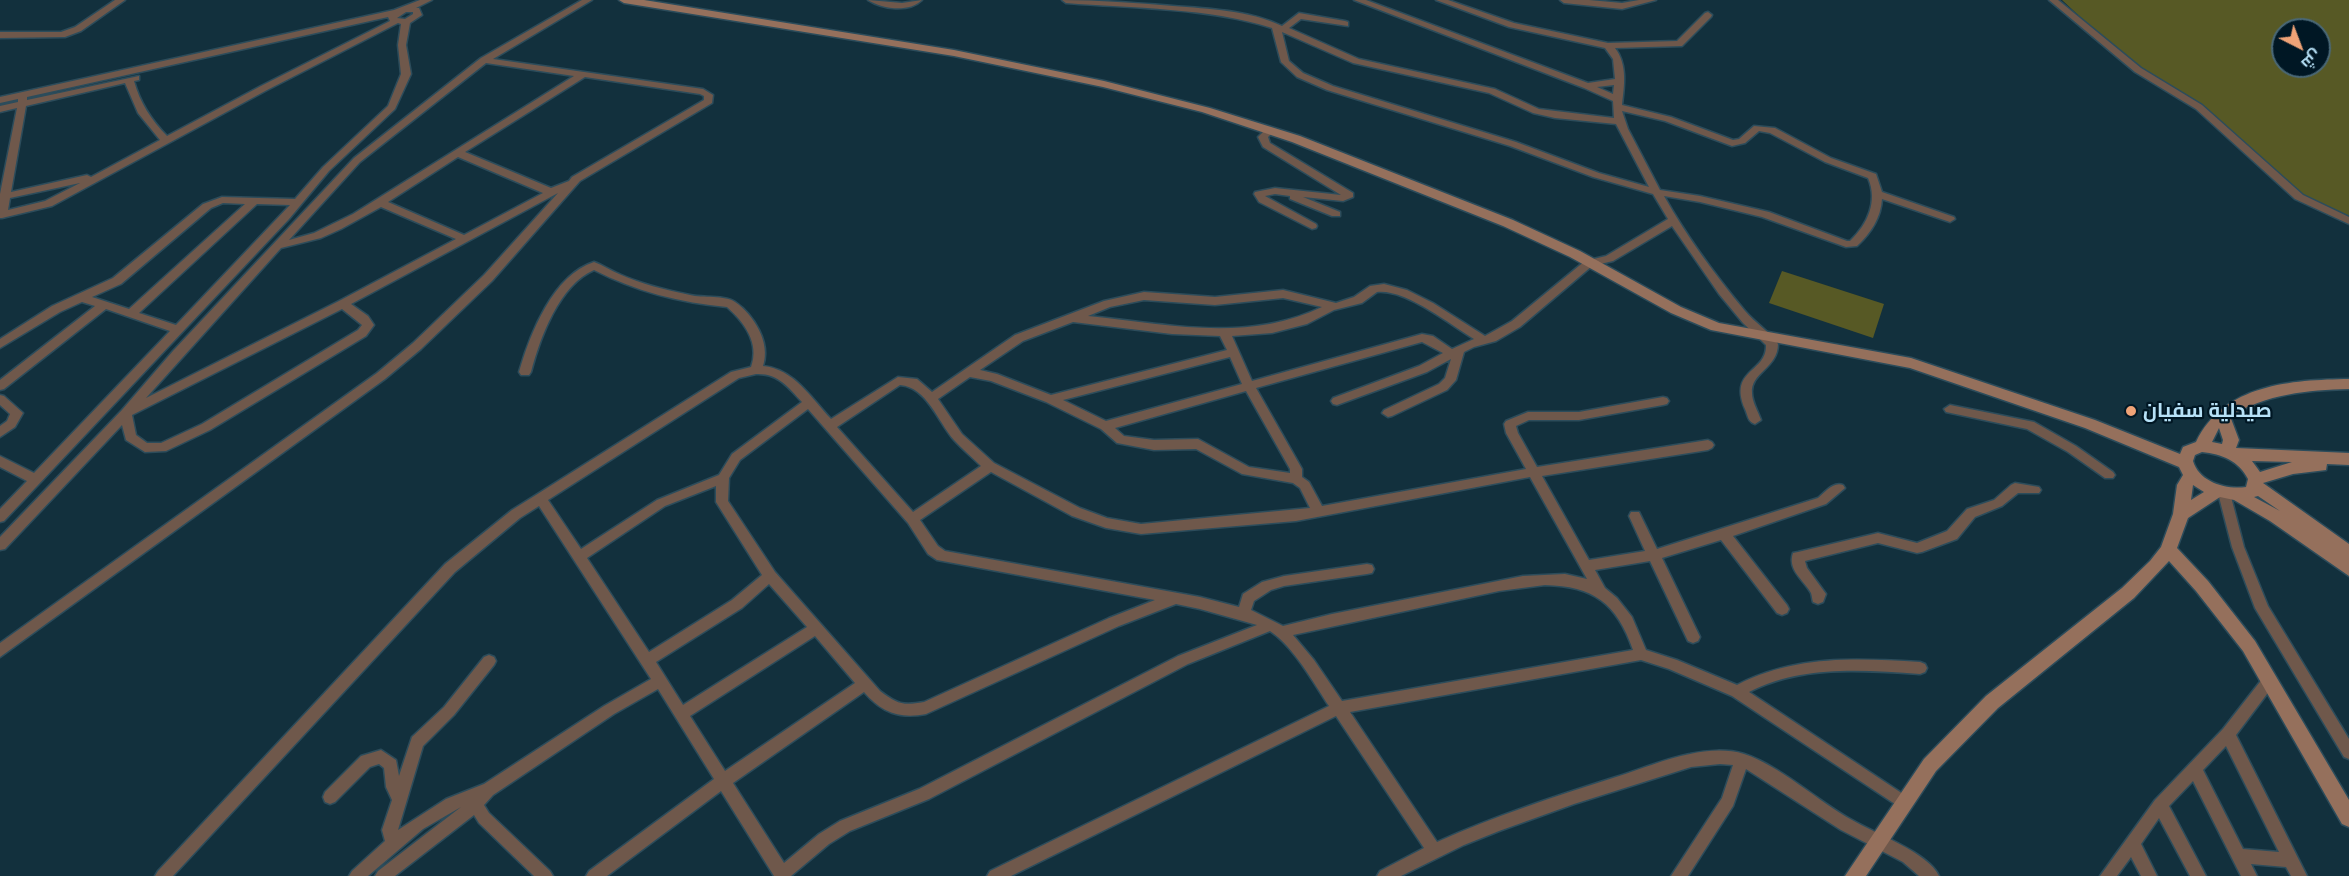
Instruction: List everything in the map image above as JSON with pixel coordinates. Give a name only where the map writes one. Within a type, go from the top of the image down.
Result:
[{"type":"street","points":[[0,35],[62,35],[78,29],[121,0]]},
{"type":"street","points":[[0,109],[22,99],[399,17],[417,17],[430,0]]},
{"type":"street","points":[[22,99],[1,215],[48,204],[94,177],[430,0]]},
{"type":"street","points":[[0,545],[126,413],[177,354],[357,160],[484,60],[588,0]]},
{"type":"street","points":[[624,0],[877,39],[1014,65],[1104,84],[1270,130],[1508,223],[1696,320],[1736,332],[1911,363],[2090,424],[2188,468],[2227,493],[2276,517],[2349,569]]},
{"type":"street","points":[[872,0],[905,5],[914,4],[918,0]]},
{"type":"street","points":[[1066,0],[1131,3],[1236,15],[1279,27],[1356,61],[1492,91],[1536,111],[1581,119],[1620,121]]},
{"type":"street","points":[[1279,27],[1285,62],[1313,81],[1513,144],[1596,175],[1656,192],[1700,199],[1765,214],[1850,245],[1857,241],[1870,223],[1878,194],[1872,176],[1828,160],[1772,130],[1757,128],[1742,141],[1731,142],[1668,119],[1617,104],[1587,86],[1358,0]]},
{"type":"street","points":[[1440,0],[1512,25],[1608,46],[1679,44],[1708,15]]},
{"type":"street","points":[[1564,0],[1622,6],[1653,0]]},
{"type":"street","points":[[2053,0],[2133,66],[2199,107],[2299,197],[2349,221]]},
{"type":"street","points":[[1279,27],[1301,16],[1345,24]]},
{"type":"street","points":[[0,100],[22,99],[129,80],[399,17]]},
{"type":"street","points":[[0,517],[179,330],[326,169],[392,107],[406,74],[399,17]]},
{"type":"street","points":[[1608,46],[1616,56],[1620,81],[1617,104],[1620,121],[1656,192],[1738,311],[1772,344],[1773,352],[1769,361],[1747,383],[1746,390],[1755,420]]},
{"type":"street","points":[[126,413],[343,304],[465,239],[576,179],[709,101],[708,95],[703,92],[484,60]]},
{"type":"street","points":[[279,245],[300,244],[379,202],[584,74]]},
{"type":"street","points":[[129,80],[134,101],[147,122],[166,140]]},
{"type":"street","points":[[1587,86],[1620,81]]},
{"type":"street","points":[[1270,130],[1263,137],[1266,145],[1348,195],[1343,198],[1271,191],[1258,195],[1312,226]]},
{"type":"street","points":[[458,153],[551,192]]},
{"type":"street","points":[[3,197],[94,177]]},
{"type":"street","points":[[0,651],[381,376],[417,346],[488,278],[576,179]]},
{"type":"street","points":[[1288,192],[1296,199],[1336,214]]},
{"type":"street","points":[[1878,194],[1950,219]]},
{"type":"street","points":[[0,344],[56,309],[117,281],[207,206],[222,200],[297,202]]},
{"type":"street","points":[[130,315],[254,201]]},
{"type":"street","points":[[379,202],[465,239]]},
{"type":"street","points":[[1337,401],[1423,369],[1470,344],[1485,341],[1516,324],[1589,263],[1609,259],[1672,216]]},
{"type":"street","points":[[525,372],[535,338],[544,320],[576,274],[594,266],[633,284],[693,300],[730,303],[754,332],[760,352],[756,368]]},
{"type":"street","points":[[1073,318],[1225,334],[1253,331],[1300,321],[1332,307],[1344,306],[1374,289],[1384,288],[1412,297],[1485,341]]},
{"type":"street","points":[[930,398],[1019,338],[1108,304],[1144,296],[1215,301],[1283,294],[1332,307]]},
{"type":"street","points":[[83,298],[179,330]]},
{"type":"street","points":[[126,413],[126,424],[130,437],[145,447],[162,448],[206,428],[362,333],[368,325],[364,319],[343,304]]},
{"type":"street","points":[[0,386],[104,305]]},
{"type":"street","points":[[1225,334],[1249,387],[1296,469],[1296,479]]},
{"type":"street","points":[[1105,426],[1422,338],[1456,352]]},
{"type":"street","points":[[1050,399],[1234,352]]},
{"type":"street","points":[[1388,413],[1443,387],[1450,380],[1456,352]]},
{"type":"street","points":[[163,876],[450,568],[540,498],[735,375],[756,368],[780,373],[810,402],[912,519],[933,550],[946,557],[1176,598],[1244,613],[1277,628],[1309,664],[1433,849]]},
{"type":"street","points":[[967,372],[993,377],[1050,399],[1105,426],[1121,440],[1154,445],[1198,444],[1246,471],[1296,479],[1305,484],[1318,511]]},
{"type":"street","points":[[831,425],[898,381],[913,382],[930,398],[958,437],[990,466],[1076,512],[1122,527],[1141,529],[1296,516],[1534,472],[1708,445]]},
{"type":"street","points":[[2202,446],[2206,432],[2234,405],[2260,396],[2299,388],[2349,384]]},
{"type":"street","points":[[0,399],[17,413],[11,424],[0,433]]},
{"type":"street","points":[[1602,595],[1509,427],[1514,420],[1540,415],[1579,416],[1663,401]]},
{"type":"street","points":[[810,402],[736,457],[723,478],[723,502],[770,576],[874,695],[896,710],[909,712],[926,708],[1114,622],[1176,598]]},
{"type":"street","points":[[1950,409],[2030,425],[2072,449],[2109,475]]},
{"type":"street","points":[[2223,416],[2231,440],[2231,453]]},
{"type":"street","points":[[1855,876],[1930,765],[1992,702],[2128,593],[2156,566],[2168,550],[2181,514],[2188,468],[2188,450],[2202,446],[2231,453],[2349,459]]},
{"type":"street","points":[[2181,514],[2227,493],[2253,490],[2256,482],[2253,470],[2231,453]]},
{"type":"street","points":[[0,461],[36,480]]},
{"type":"street","points":[[912,519],[990,466]]},
{"type":"street","points":[[2256,482],[2292,468],[2349,469]]},
{"type":"street","points":[[580,556],[661,504],[723,478]]},
{"type":"street","points":[[2256,482],[2349,553]]},
{"type":"street","points":[[1586,566],[1654,555],[1724,534],[1822,501],[1839,488]]},
{"type":"street","points":[[1818,598],[1819,594],[1802,570],[1798,557],[1878,538],[1917,548],[1952,535],[1971,513],[2003,499],[2015,488],[2036,490]]},
{"type":"street","points":[[2227,493],[2238,547],[2262,608],[2349,752]]},
{"type":"street","points":[[540,498],[580,556],[783,875],[824,839],[845,826],[924,794],[1183,660],[1277,628],[1528,582],[1581,583],[1602,595],[1625,617],[1634,632],[1641,654]]},
{"type":"street","points":[[1635,516],[1693,636]]},
{"type":"street","points":[[1724,534],[1782,609]]},
{"type":"street","points":[[2168,550],[2238,631],[2349,818]]},
{"type":"street","points":[[1244,613],[1248,598],[1267,586],[1367,569]]},
{"type":"street","points":[[647,660],[736,604],[770,576]]},
{"type":"street","points":[[681,714],[816,628]]},
{"type":"street","points":[[995,876],[1339,708],[1641,654],[1672,664],[1737,692],[1904,803]]},
{"type":"street","points":[[395,842],[390,836],[390,830],[417,742],[449,711],[489,661]]},
{"type":"street","points":[[1737,692],[1775,676],[1838,664],[1920,668]]},
{"type":"street","points":[[357,876],[395,842],[472,800],[609,710],[660,681]]},
{"type":"street","points":[[2108,876],[2160,805],[2228,734],[2268,682]]},
{"type":"street","points":[[594,876],[723,782],[865,684]]},
{"type":"street","points":[[2228,734],[2300,876]]},
{"type":"street","points":[[330,797],[366,761],[381,757],[391,765],[393,787],[399,799]]},
{"type":"street","points":[[1385,876],[1433,849],[1515,817],[1691,760],[1720,757],[1742,760],[1766,771],[1846,825],[1908,857],[1932,876]]},
{"type":"street","points":[[1679,876],[1728,801],[1742,760]]},
{"type":"street","points":[[2194,768],[2248,876]]},
{"type":"street","points":[[383,876],[472,800]]},
{"type":"street","points":[[472,800],[507,841],[545,876]]},
{"type":"street","points":[[2160,805],[2198,876]]},
{"type":"street","points":[[2132,842],[2149,876]]},
{"type":"street","points":[[2239,856],[2292,860]]},
{"type":"shaded area","points":[[2062,0],[2349,0],[2349,219],[2303,200],[2195,100],[2134,67]]},
{"type":"shaded area","points":[[1782,271],[1884,304],[1873,338],[1769,303]]},
{"type":"place","name":"صيدلية سفيان","points":[[2131,411]]}]
